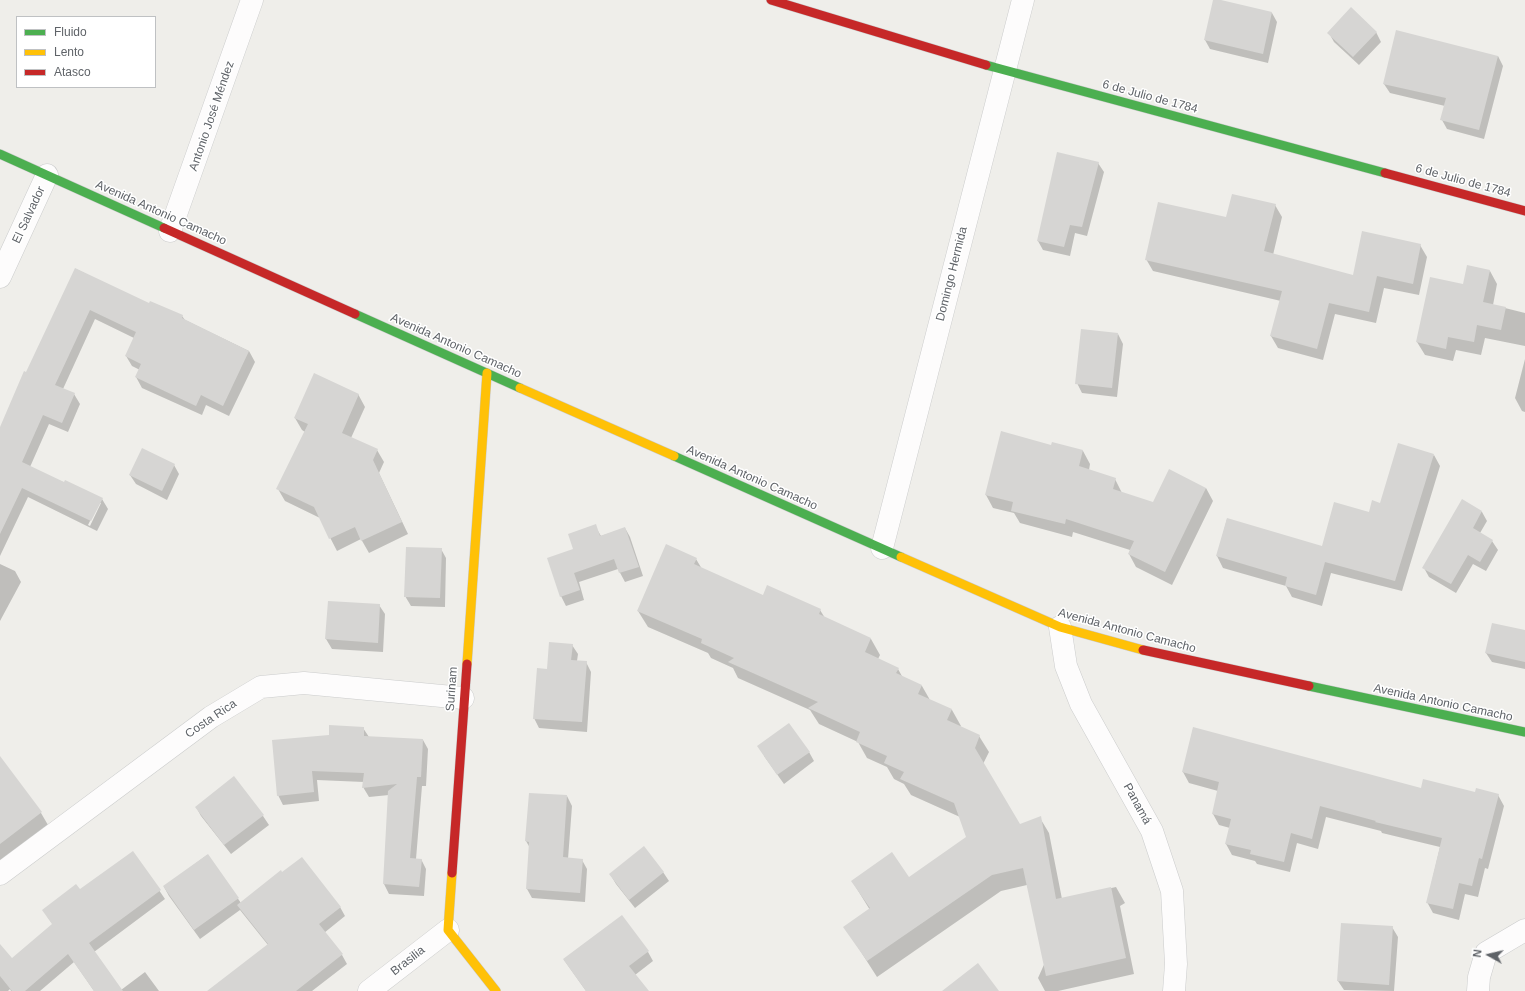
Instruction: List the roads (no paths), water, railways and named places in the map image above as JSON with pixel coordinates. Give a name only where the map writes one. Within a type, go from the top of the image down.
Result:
[{"type":"street","name":"Antonio José Méndez","points":[[170,231],[252,0]]},
{"type":"street","name":"6 de Julio de 1784","points":[[771,0],[1004,70],[1525,210]]},
{"type":"street","name":"Domingo Hermida","points":[[882,548],[1023,0]]},
{"type":"street","name":"Avenida Antonio Camacho","points":[[0,154],[487,373],[1060,627],[1161,654],[1525,732]]},
{"type":"street","name":"El Salvador","points":[[0,276],[47,175]]},
{"type":"street","name":"Surinam","points":[[448,930],[463,698],[487,373]]},
{"type":"street","name":"Panamá","points":[[1060,627],[1066,666],[1081,704],[1152,831],[1172,891],[1176,964],[1174,991]]},
{"type":"street","name":"Costa Rica","points":[[0,874],[211,717],[261,687],[304,683],[463,698]]},
{"type":"street","name":"Brasilia","points":[[369,991],[448,930]]},
{"type":"street","points":[[448,930],[496,991]]},
{"type":"street","points":[[1478,991],[1479,976],[1486,954],[1525,930]]}]
